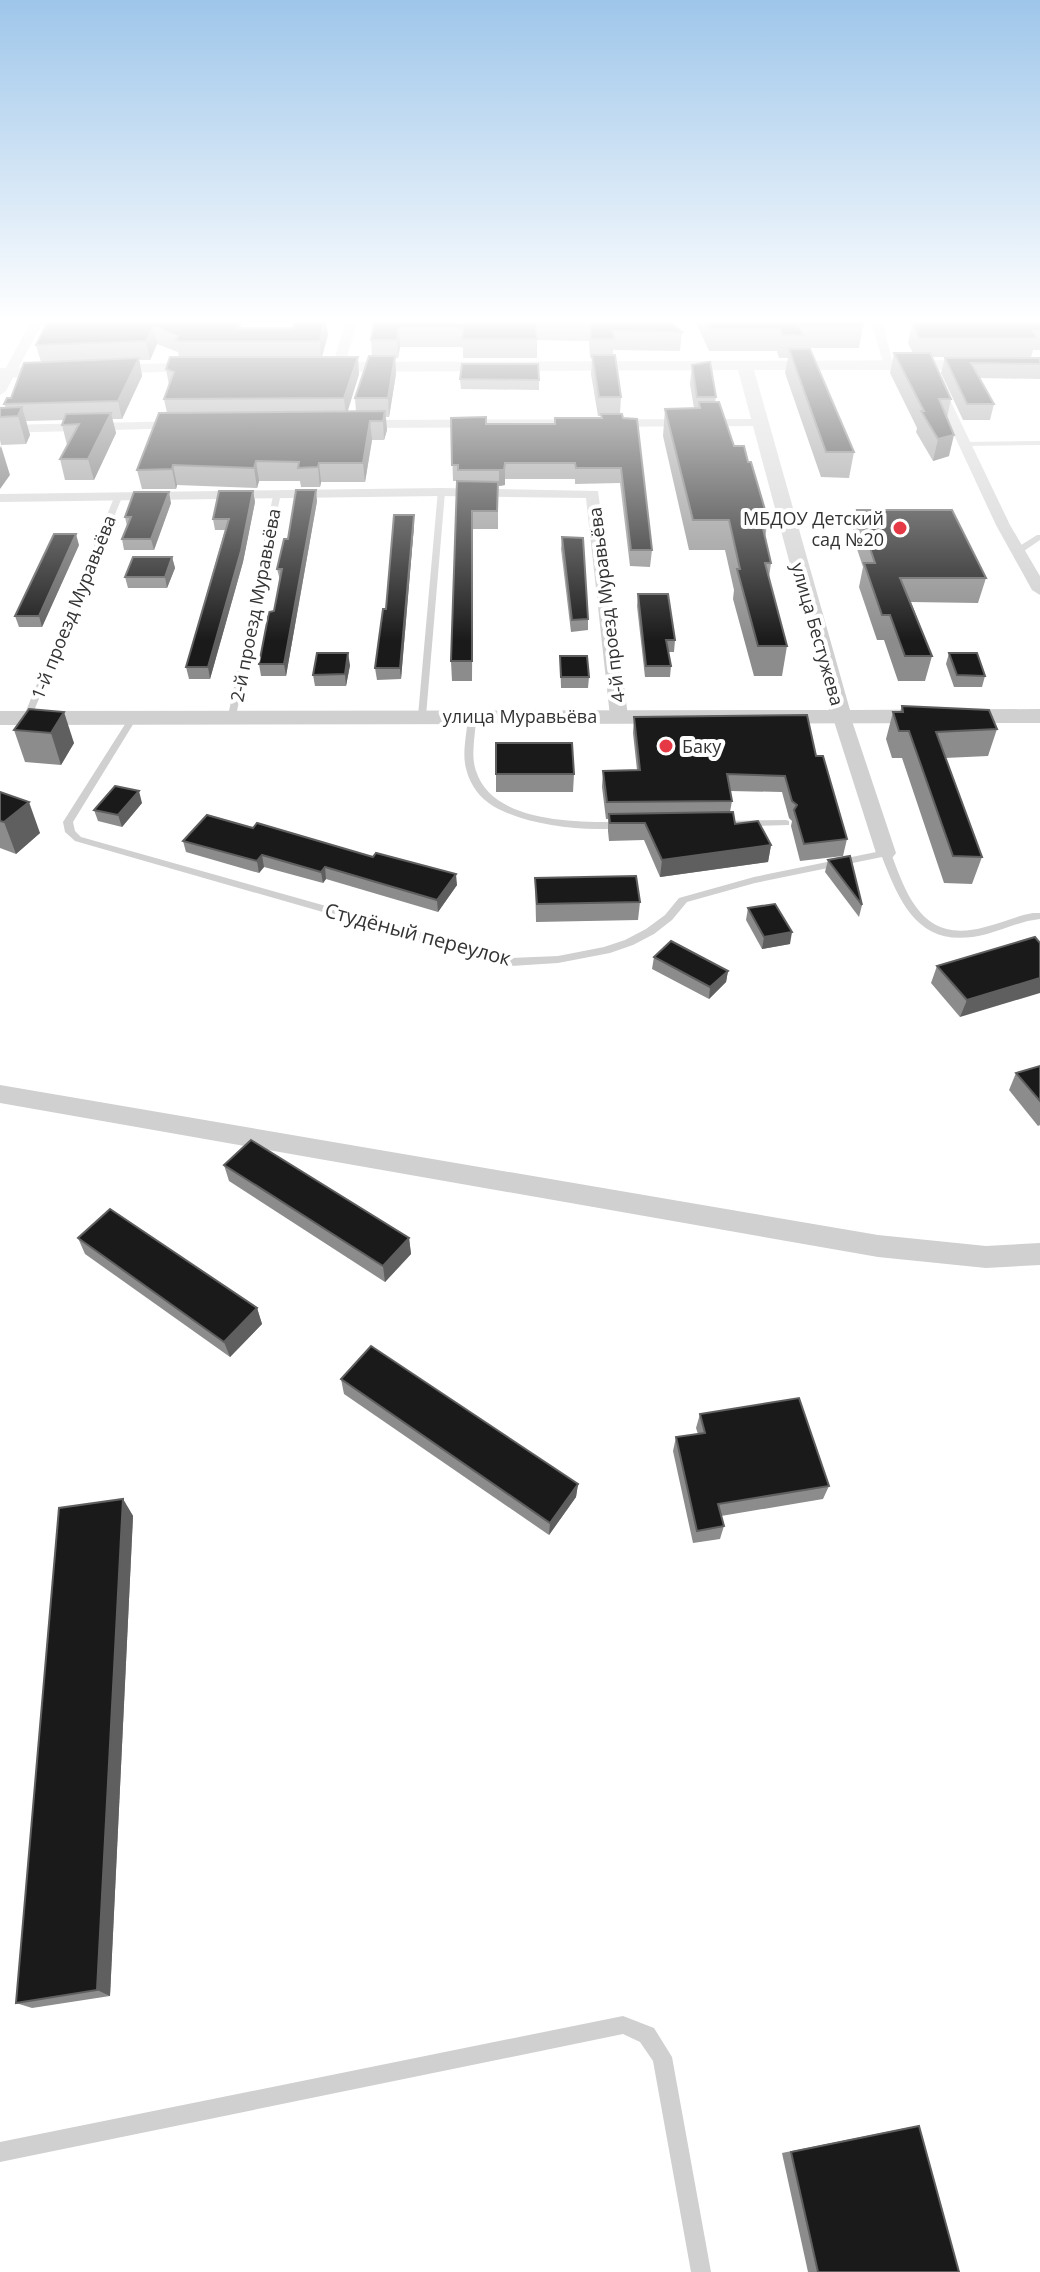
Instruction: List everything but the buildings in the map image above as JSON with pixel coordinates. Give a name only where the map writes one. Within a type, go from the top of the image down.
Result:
[{"type":"street","name":"улица Бестужева","points":[[761,429],[841,715],[886,853]]},
{"type":"street","points":[[958,429],[1040,590]]},
{"type":"street","name":"1-й проезд Муравьёва","points":[[0,498],[277,493],[593,494]]},
{"type":"street","name":"4-й проезд Муравьёва","points":[[593,494],[619,716]]},
{"type":"street","name":"улица Муравьёва","points":[[0,718],[1040,716]]},
{"type":"street","points":[[0,1094],[878,1246],[986,1257],[1040,1254]]},
{"type":"lane","points":[[965,444],[1040,443]]},
{"type":"lane","points":[[422,716],[441,492]]},
{"type":"lane","name":"2-й проезд Муравьёва","points":[[232,716],[277,493]]},
{"type":"lane","name":"1-й проезд Муравьёва","points":[[27,718],[119,495]]},
{"type":"lane","points":[[1018,551],[1040,537]]},
{"type":"lane","points":[[472,716],[471,772],[479,788],[494,801],[534,820],[630,824]]},
{"type":"lane","name":"Студёный переулок","points":[[133,718],[68,822],[70,832],[78,839],[511,962],[556,961],[597,955],[670,920],[683,900],[754,880],[886,853]]},
{"type":"lane","points":[[708,824],[786,823]]},
{"type":"lane","points":[[886,853],[905,905],[921,923],[941,932],[984,931],[1021,917],[1040,916]]},
{"type":"lane","points":[[0,2152],[623,2025],[647,2035],[662,2057],[701,2272]]},
{"type":"place","name":"МБДОУ Детский сад №20","points":[[900,528]]},
{"type":"place","name":"Баку","points":[[666,746]]}]
